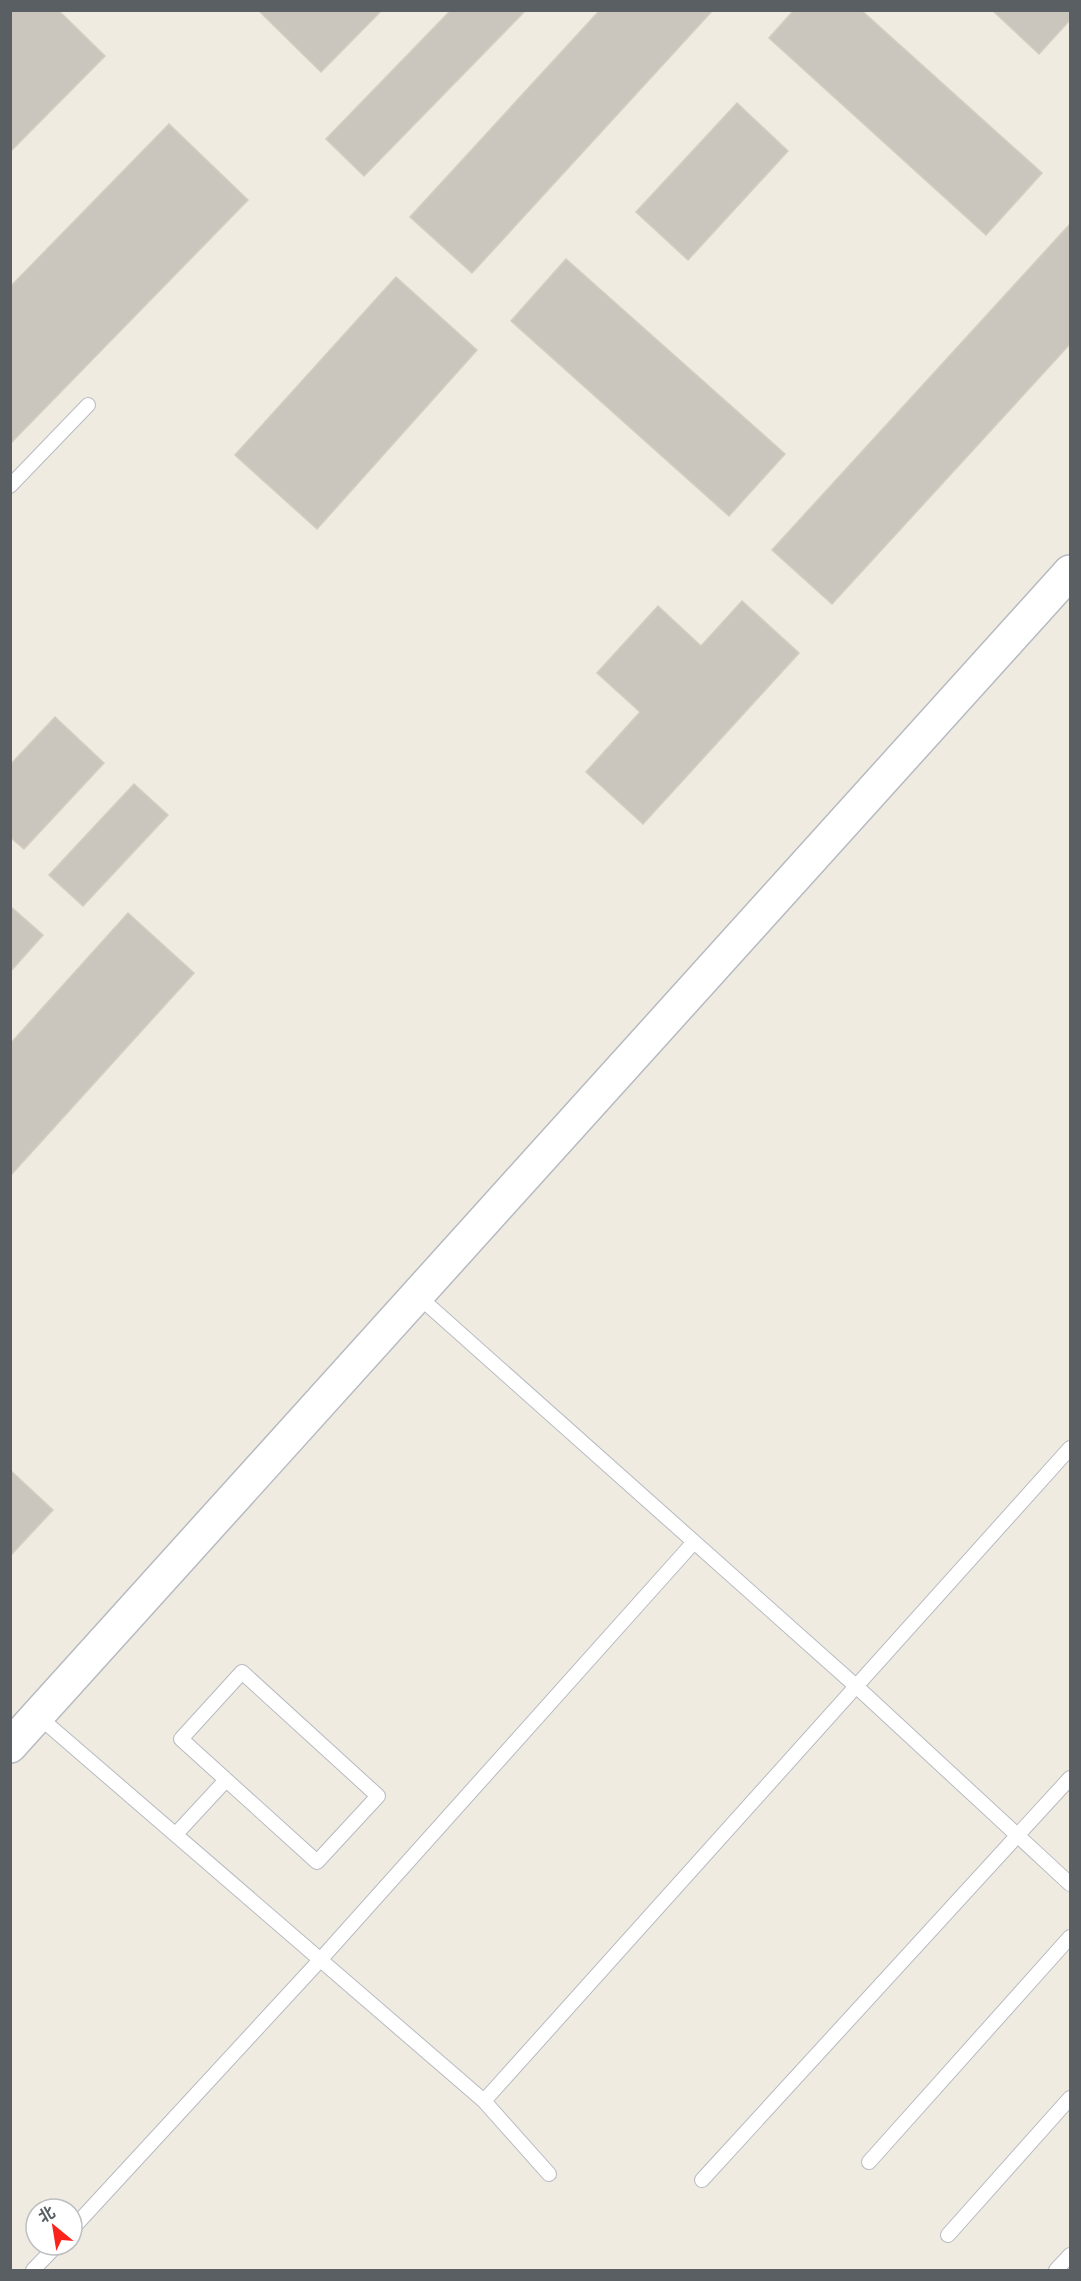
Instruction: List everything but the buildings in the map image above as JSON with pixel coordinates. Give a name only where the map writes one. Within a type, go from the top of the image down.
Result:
[{"type":"street","points":[[10,1746],[1071,572]]},
{"type":"lane","points":[[10,486],[88,405]]},
{"type":"lane","points":[[417,1295],[857,1687],[1071,1884]]},
{"type":"lane","points":[[484,2101],[1071,1448]]},
{"type":"lane","points":[[84,2216],[321,1959],[694,1542]]},
{"type":"lane","points":[[242,1672],[378,1796],[317,1862],[226,1780],[181,1739],[242,1672]]},
{"type":"lane","points":[[38,1716],[484,2101],[549,2174]]},
{"type":"lane","points":[[702,2180],[1071,1778]]},
{"type":"lane","points":[[177,1834],[226,1780]]},
{"type":"lane","points":[[868,2162],[1071,1936]]},
{"type":"lane","points":[[948,2235],[1071,2098]]},
{"type":"lane","points":[[1056,2271],[1071,2255]]},
{"type":"lane","points":[[33,2271],[46,2257]]}]
